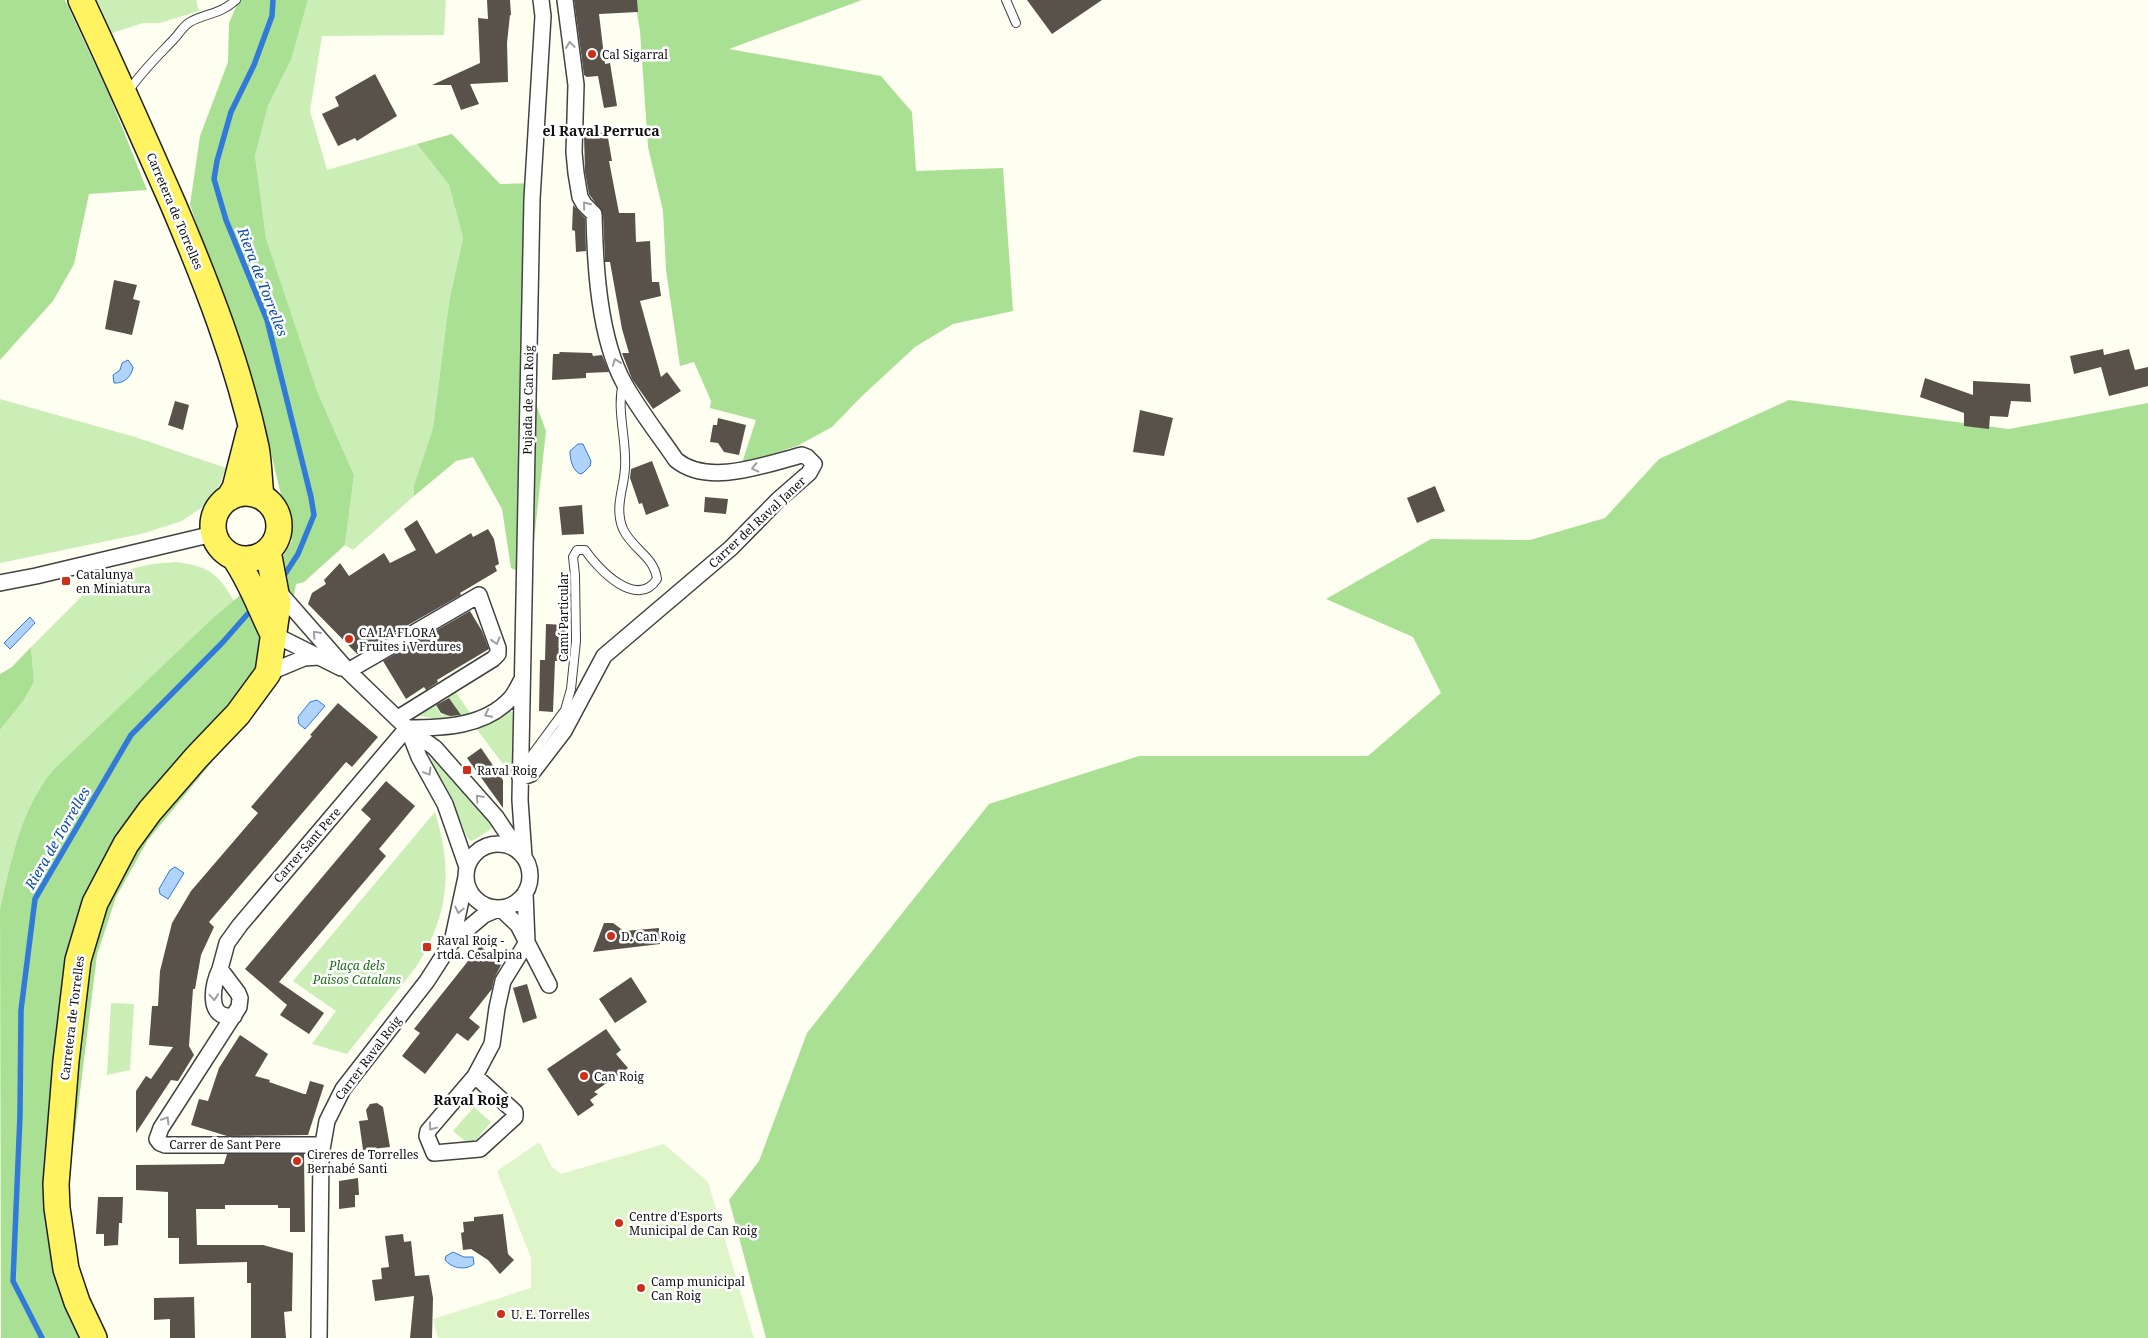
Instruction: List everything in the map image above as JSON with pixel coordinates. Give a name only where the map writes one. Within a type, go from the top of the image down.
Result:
[{"type":"main road","name":"Carretera de Torrelles","points":[[81,0],[125,96],[214,305],[239,376],[256,449],[261,496]]},
{"type":"main road","name":"Carretera de Torrelles","points":[[213,534],[214,516],[235,488],[251,429]]},
{"type":"main road","points":[[229,498],[244,493],[261,496],[272,506],[278,518],[279,526],[276,539],[268,551],[248,560],[234,557]]},
{"type":"main road","points":[[213,534],[221,548],[234,557],[246,574],[273,634]]},
{"type":"main road","name":"Carretera de Torrelles","points":[[94,1338],[77,1302],[66,1269],[56,1184],[74,983],[83,938],[95,902],[126,844],[150,811],[196,758],[238,714],[268,672],[278,604],[268,551]]},
{"type":"street","name":"Pujada de Can Roig","points":[[521,853],[520,774],[532,199],[543,16],[541,0]]},
{"type":"street","name":"Carrer del Raval Janer","points":[[520,774],[531,774],[564,731],[604,656],[723,554],[778,500],[810,473],[813,468],[813,462],[807,456],[802,455],[750,470],[726,472],[703,470],[682,465],[676,460],[624,382],[606,330],[595,254],[594,214],[584,204],[578,185],[574,152],[576,85],[565,0]]},
{"type":"street","points":[[0,583],[213,534]]},
{"type":"street","points":[[275,585],[348,671],[402,723],[435,748],[503,826],[528,866],[530,875],[525,894],[527,942],[504,980],[497,1008],[492,1044],[475,1076],[428,1131],[427,1136],[434,1153],[480,1149],[515,1116],[514,1112],[475,1076]]},
{"type":"street","name":"Carrer Sant Pere","points":[[220,970],[227,943],[240,925],[402,723],[494,659],[498,654],[498,648],[479,595],[348,671]]},
{"type":"street","points":[[273,634],[348,671]]},
{"type":"street","points":[[268,672],[304,658],[319,657]]},
{"type":"street","points":[[402,723],[446,728],[469,723],[494,711],[510,699],[522,680]]},
{"type":"street","points":[[402,723],[445,804],[466,872],[468,890],[473,898],[482,904],[500,909],[518,925],[549,986]]},
{"type":"street","points":[[466,872],[475,854],[490,845],[520,800]]},
{"type":"street","points":[[490,845],[502,844],[521,853]]},
{"type":"street","name":"Carrer Raval Roig","points":[[452,942],[466,872]]},
{"type":"street","points":[[500,909],[510,907],[525,894]]},
{"type":"street","name":"Carrer Raval Roig","points":[[319,1338],[322,1145],[330,1111],[343,1089],[427,981],[452,942],[484,916],[500,909]]},
{"type":"street","points":[[220,970],[240,998],[239,1007],[234,1016],[222,1014],[214,1006],[213,988],[220,970]]},
{"type":"street","name":"Carrer de Sant Pere","points":[[234,1016],[223,1029],[161,1128],[157,1139],[165,1145],[322,1145]]},
{"type":"lane","points":[[125,96],[140,74],[176,38],[182,28],[192,21],[222,10],[236,0]]},
{"type":"lane","points":[[1006,0],[1016,22]]},
{"type":"lane","name":"Camí Particular","points":[[520,774],[565,710],[571,689],[576,641],[573,557],[577,550],[585,550],[602,570],[625,587],[636,591],[648,589],[657,579],[654,566],[628,539],[620,520],[619,497],[625,468],[619,397],[624,382]]},
{"type":"green space","points":[[0,0],[65,0],[110,97],[147,190],[89,194],[74,264],[53,301],[0,360]]},
{"type":"green space","points":[[97,0],[196,0],[199,11],[160,23],[143,23],[112,33]]},
{"type":"green space","points":[[239,0],[308,0],[291,60],[268,106],[255,156],[266,238],[317,391],[354,475],[345,545],[304,582],[296,584],[280,679],[148,840],[116,897],[97,955],[66,1205],[76,1276],[106,1338],[1,1338],[0,909],[8,872],[25,817],[33,800],[54,769],[211,620],[281,560],[292,541],[256,390],[190,205],[200,136],[228,62],[229,23]]},
{"type":"green space","points":[[308,0],[446,0],[444,35],[322,36],[310,111],[327,170],[417,144],[449,185],[463,238],[449,302],[433,428],[414,485],[414,496],[353,550],[345,545],[354,475],[317,391],[266,238],[255,156],[268,106],[291,60]]},
{"type":"green space","points":[[635,0],[862,0],[729,49],[881,76],[912,112],[916,171],[1003,168],[1013,311],[953,324],[915,347],[832,427],[797,446],[742,463],[756,420],[710,408],[711,401],[694,362],[680,366],[666,270],[663,211],[648,147],[640,31]]},
{"type":"green space","points":[[452,134],[500,184],[536,183],[536,404],[546,431],[530,577],[511,568],[502,509],[473,457],[456,461],[414,496],[414,485],[433,428],[449,302],[463,238],[449,185],[417,144]]},
{"type":"green space","points":[[0,399],[135,437],[226,468],[216,493],[210,502],[182,521],[141,534],[0,563]]},
{"type":"green space","points":[[1789,400],[2009,429],[2148,403],[2148,1338],[766,1338],[729,1200],[759,1161],[807,1033],[989,804],[1139,756],[1368,756],[1441,693],[1413,637],[1326,599],[1431,539],[1530,540],[1605,518],[1659,459]]},
{"type":"green space","points":[[176,562],[196,566],[211,572],[223,584],[234,601],[54,769],[33,800],[25,817],[13,854],[0,909],[0,730],[24,700],[34,682],[31,647],[103,575],[153,564]]},
{"type":"green space","points":[[31,647],[34,682],[24,700],[0,730],[0,674],[12,667]]},
{"type":"green space","points":[[455,691],[470,713],[437,719],[416,715],[434,703],[442,716],[445,714],[451,716],[458,711],[447,695]]},
{"type":"green space","points":[[509,709],[513,713],[513,774],[511,775],[476,728]]},
{"type":"green space","points":[[428,747],[493,824],[491,829],[472,841],[468,839],[454,806],[437,776]]},
{"type":"green space","name":"Plaça dels Països Catalans","points":[[435,812],[440,829],[445,862],[445,893],[442,909],[430,942],[425,940],[421,949],[425,952],[416,967],[347,1054],[312,1044],[336,1011],[293,981]]},
{"type":"green space","points":[[111,1003],[134,1004],[130,1070],[107,1075]]},
{"type":"green space","points":[[474,1107],[491,1122],[471,1146],[453,1131]]},
{"type":"green space","name":"Centre d'Esports Municipal de Can Roig","points":[[540,1143],[551,1166],[561,1174],[664,1144],[708,1182],[754,1338],[438,1338],[433,1319],[531,1288],[531,1258],[497,1171]]},
{"type":"water","points":[[128,360],[133,367],[131,373],[124,381],[114,383],[113,375],[120,370],[122,363]]},
{"type":"water","points":[[578,444],[583,444],[591,461],[590,466],[580,474],[573,467],[570,454],[570,451]]},
{"type":"water","points":[[30,617],[35,623],[10,649],[4,643]]},
{"type":"water","points":[[317,700],[325,706],[305,729],[299,724],[298,717],[310,702]]},
{"type":"water","points":[[175,867],[184,873],[168,899],[160,894],[159,889],[170,870]]},
{"type":"water","points":[[453,1252],[464,1257],[473,1257],[474,1264],[463,1268],[451,1265],[445,1260],[446,1256]]},
{"type":"building","points":[[487,0],[510,0],[511,15],[507,43],[508,82],[470,84],[479,104],[461,110],[451,85],[432,85],[480,63],[478,18],[488,19]]},
{"type":"building","points":[[574,0],[637,0],[638,12],[599,14],[605,64],[610,63],[617,106],[604,108],[598,76],[587,77],[584,75]]},
{"type":"building","points":[[1027,0],[1102,0],[1052,34]]},
{"type":"building","points":[[375,74],[397,116],[357,141],[355,138],[338,146],[322,114],[339,106],[335,97]]},
{"type":"building","points":[[607,132],[612,161],[609,161],[619,213],[635,213],[636,242],[650,241],[652,282],[659,282],[661,296],[640,301],[661,377],[667,372],[681,391],[653,409],[632,379],[622,353],[629,353],[622,329],[610,262],[605,262],[603,214],[589,194],[585,172],[584,135]]},
{"type":"building","points":[[573,205],[585,218],[586,251],[576,252],[575,231],[572,230]]},
{"type":"building","points":[[114,280],[137,285],[133,299],[140,301],[132,335],[105,329]]},
{"type":"building","points":[[2103,349],[2104,355],[2129,349],[2135,370],[2148,367],[2148,386],[2109,396],[2101,367],[2074,374],[2070,356]]},
{"type":"building","points":[[560,352],[592,353],[593,356],[602,355],[609,372],[586,373],[586,378],[552,380],[553,354],[559,354]]},
{"type":"building","points":[[1925,378],[1973,395],[1973,381],[2030,384],[2031,402],[2011,401],[2008,417],[1990,416],[1989,429],[1964,426],[1964,413],[1920,397]]},
{"type":"building","points":[[175,401],[189,405],[183,430],[168,425]]},
{"type":"building","points":[[1140,410],[1173,418],[1164,456],[1133,452]]},
{"type":"building","points":[[718,418],[746,425],[739,455],[724,452],[718,443],[710,442],[713,425],[717,425]]},
{"type":"building","points":[[652,461],[669,506],[646,515],[642,503],[639,504],[630,478],[631,469]]},
{"type":"building","points":[[1435,486],[1445,511],[1417,523],[1407,498]]},
{"type":"building","points":[[705,497],[728,499],[726,514],[704,512]]},
{"type":"building","points":[[582,505],[584,534],[562,535],[559,507]]},
{"type":"building","points":[[417,520],[436,554],[471,533],[473,537],[488,529],[494,539],[499,564],[495,566],[497,571],[460,593],[461,595],[357,654],[308,604],[312,593],[326,584],[324,580],[340,563],[349,576],[384,553],[390,563],[416,550],[404,529]]},
{"type":"building","points":[[470,611],[482,631],[489,649],[437,680],[438,682],[426,690],[424,687],[406,699],[383,661]]},
{"type":"building","points":[[546,624],[566,625],[566,661],[555,661],[553,712],[539,711],[540,660],[545,660]]},
{"type":"building","points":[[449,698],[461,715],[450,716],[441,713],[436,705]]},
{"type":"building","points":[[338,703],[378,737],[352,767],[346,762],[209,922],[214,927],[201,955],[195,989],[193,989],[189,1046],[194,1055],[178,1081],[171,1080],[136,1133],[136,1091],[146,1076],[151,1079],[173,1047],[149,1045],[152,1006],[158,1006],[160,971],[172,923],[191,891],[258,813],[251,807]]},
{"type":"building","points":[[481,748],[503,780],[503,808],[467,758]]},
{"type":"building","points":[[386,781],[415,806],[379,849],[386,856],[279,982],[324,1013],[309,1034],[280,1015],[287,1005],[245,969],[371,819],[361,810]]},
{"type":"building","points":[[604,923],[613,923],[624,931],[659,928],[660,944],[593,952]]},
{"type":"building","points":[[480,946],[502,963],[494,979],[492,989],[469,1018],[480,1027],[468,1041],[457,1033],[425,1074],[402,1056],[420,1033],[414,1029]]},
{"type":"building","points":[[631,977],[647,1002],[615,1023],[599,999]]},
{"type":"building","points":[[527,984],[537,1018],[523,1023],[513,988]]},
{"type":"building","name":"Can Roig","points":[[606,1029],[621,1050],[616,1054],[628,1068],[594,1092],[598,1094],[590,1100],[594,1105],[578,1116],[547,1069]]},
{"type":"building","points":[[240,1035],[268,1054],[255,1076],[304,1094],[306,1094],[310,1081],[324,1085],[308,1135],[227,1136],[191,1125],[199,1099],[208,1101],[219,1068]]},
{"type":"building","points":[[377,1103],[383,1107],[390,1147],[363,1150],[359,1121],[368,1120],[366,1110],[370,1104]]},
{"type":"building","points":[[227,1154],[304,1154],[305,1232],[290,1232],[290,1208],[278,1208],[278,1205],[225,1205],[225,1209],[196,1209],[197,1245],[263,1245],[293,1253],[292,1311],[284,1312],[286,1338],[251,1338],[251,1283],[247,1283],[247,1262],[179,1264],[179,1238],[168,1238],[168,1192],[136,1190],[136,1165],[224,1164]]},
{"type":"building","points":[[358,1178],[359,1195],[355,1195],[355,1207],[339,1209],[339,1181]]},
{"type":"building","points":[[98,1197],[123,1197],[122,1223],[119,1223],[118,1245],[104,1246],[104,1234],[96,1234]]},
{"type":"building","points":[[503,1214],[508,1254],[514,1260],[500,1274],[488,1260],[471,1249],[463,1250],[461,1233],[464,1232],[463,1222],[474,1221],[474,1217]]},
{"type":"building","points":[[403,1234],[404,1242],[411,1241],[415,1276],[429,1275],[433,1298],[432,1338],[410,1338],[414,1296],[375,1301],[372,1280],[382,1279],[381,1268],[389,1267],[385,1236]]},
{"type":"building","points":[[194,1297],[195,1338],[170,1338],[170,1319],[154,1320],[154,1298]]},
{"type":"waterway","name":"Riera de Torrelles","points":[[273,0],[272,16],[254,65],[231,112],[217,161],[214,179],[226,220],[267,320],[311,497],[314,515],[298,554],[285,574]]},
{"type":"waterway","name":"Riera de Torrelles","points":[[42,1338],[13,1281],[20,1115],[21,1010],[35,899],[131,735],[223,642],[252,609]]},
{"type":"place","name":"Cal Sigarral","points":[[592,54]]},
{"type":"place","name":"Catalunya en Miniatura","points":[[66,581]]},
{"type":"place","name":"CA LA FLORA Fruites i Verdures","points":[[349,639]]},
{"type":"place","name":"Raval Roig","points":[[467,770]]},
{"type":"place","name":"D. Can Roig","points":[[611,936]]},
{"type":"place","name":"Raval Roig - rtda. Cesalpina","points":[[427,947]]},
{"type":"place","name":"Can Roig","points":[[584,1076]]},
{"type":"place","name":"Cireres de Torrelles Bernabé Santi","points":[[297,1161]]},
{"type":"place","name":"Centre d'Esports Municipal de Can Roig","points":[[619,1223]]},
{"type":"place","name":"Camp municipal Can Roig","points":[[641,1288]]},
{"type":"place","name":"U. E. Torrelles","points":[[501,1314]]},
{"type":"district","name":"el Raval Perruca","points":[[601,130]]},
{"type":"district","name":"Raval Roig","points":[[471,1099]]}]
